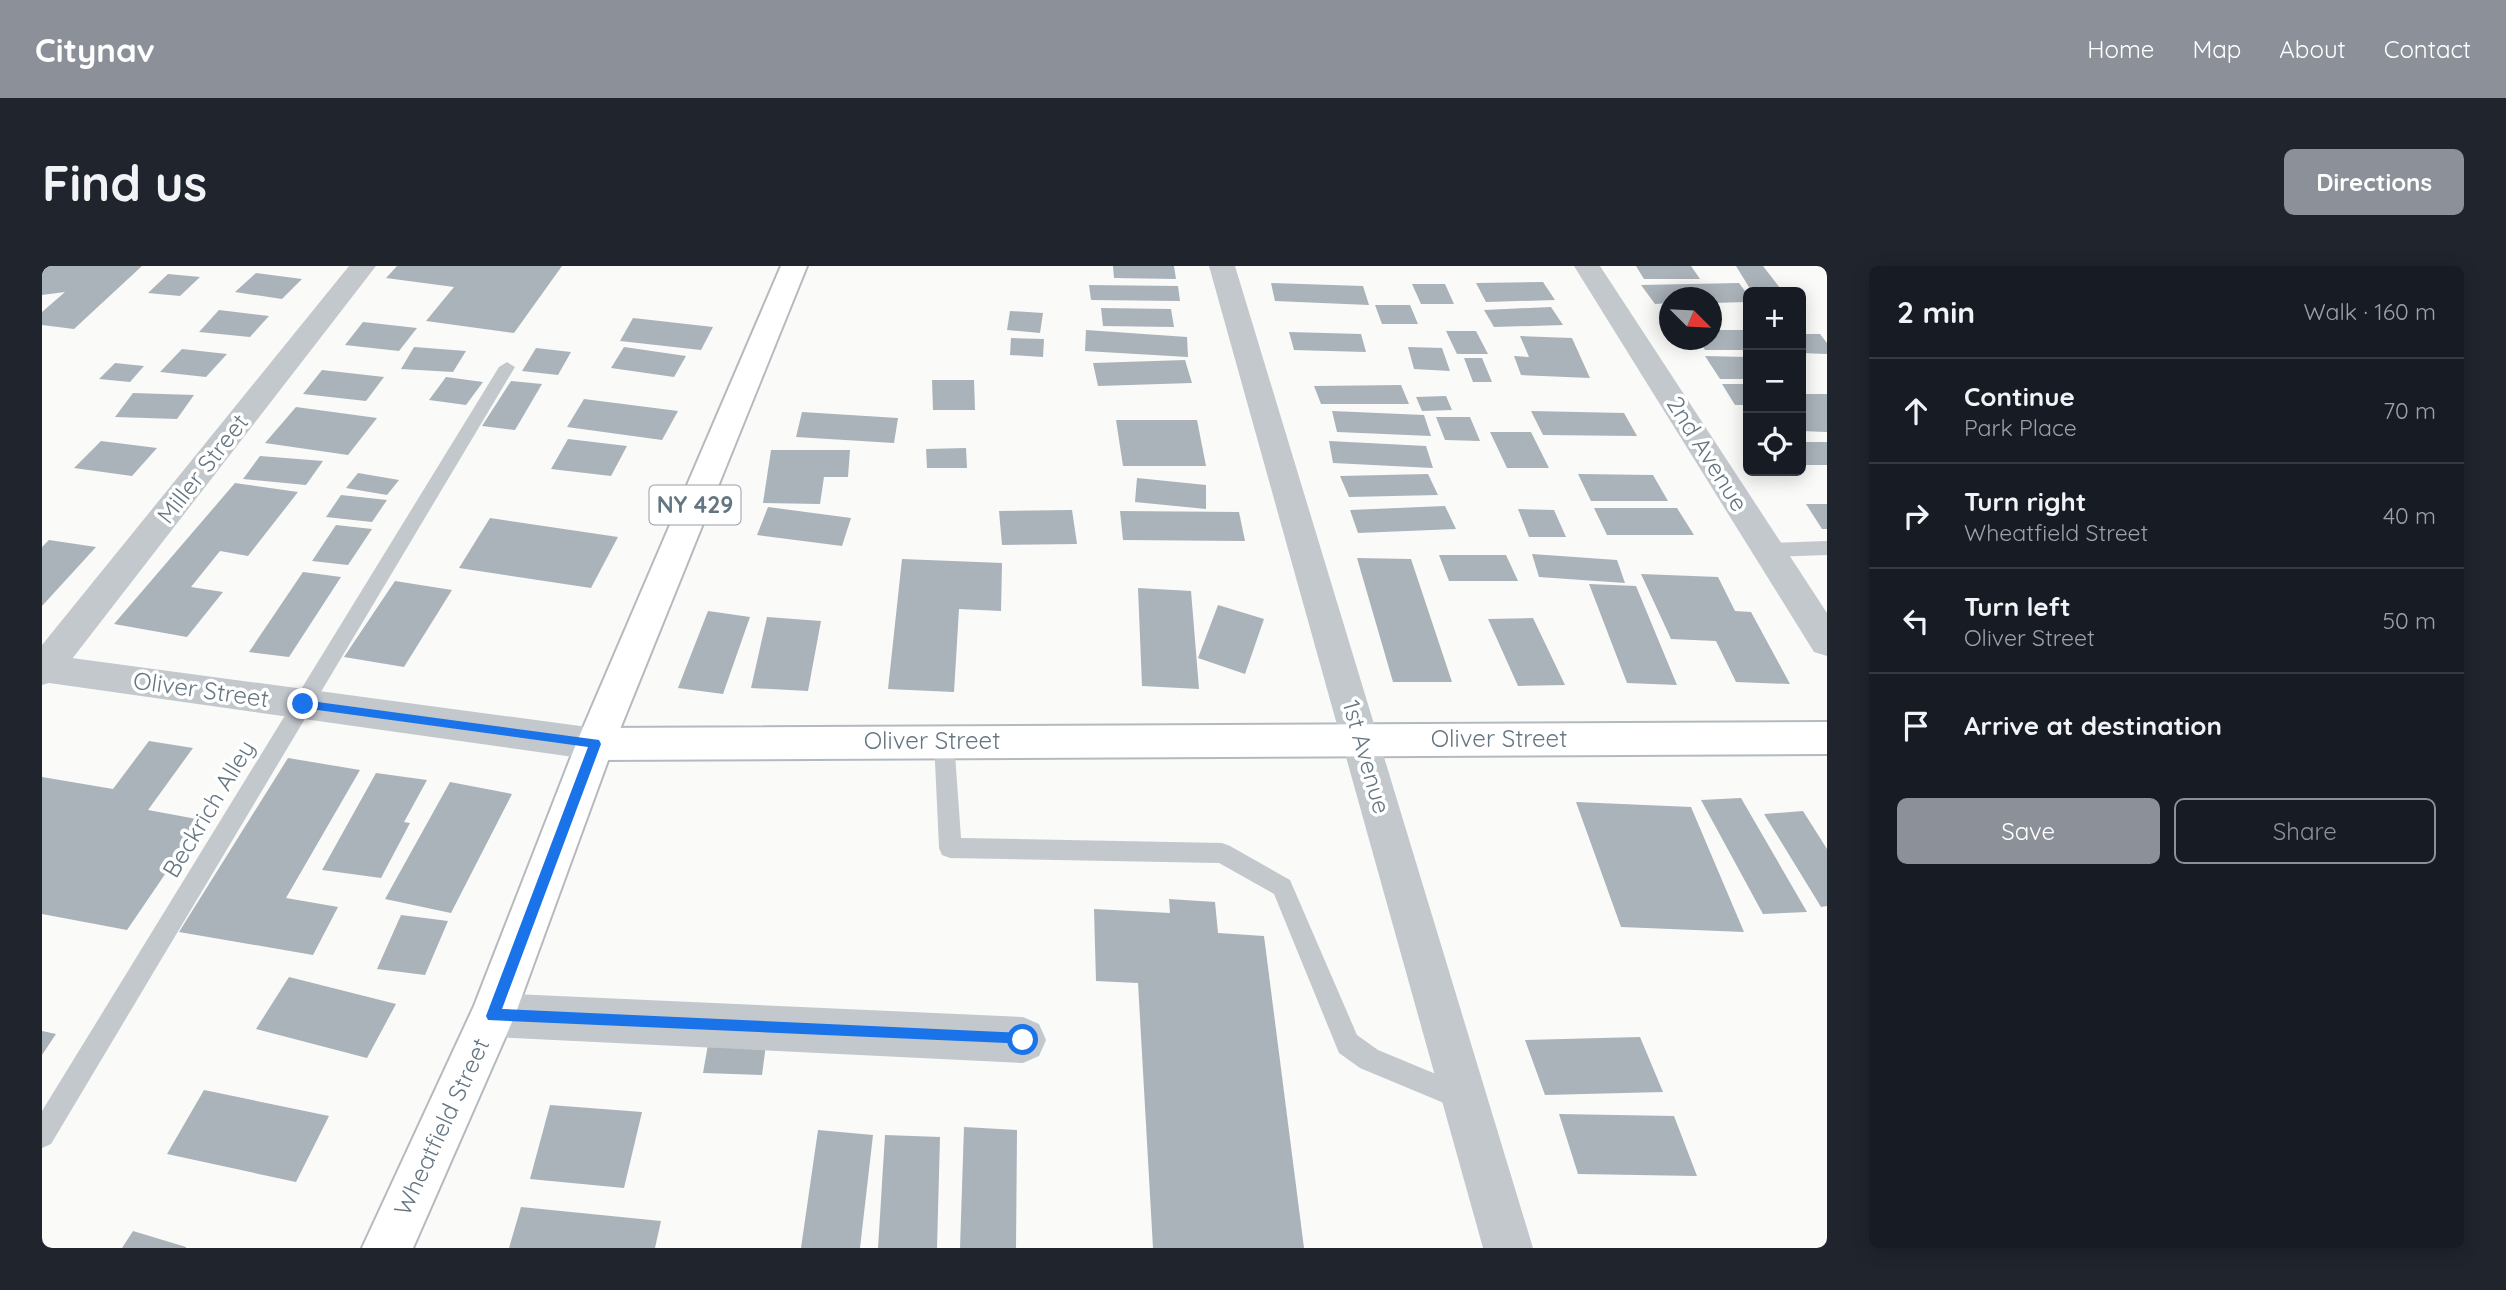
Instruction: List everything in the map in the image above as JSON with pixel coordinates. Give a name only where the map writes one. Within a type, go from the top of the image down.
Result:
[{"type":"main road","name":"Wheatfield Street","points":[[387,1248],[493,1016],[595,744],[794,266]]},
{"type":"main road","name":"Oliver Street","points":[[595,744],[944,740],[1827,738]]},
{"type":"street","name":"Miller Street","points":[[43,669],[363,266]]},
{"type":"street","name":"1st Avenue","points":[[1222,266],[1508,1248]]},
{"type":"street","name":"2nd Avenue","points":[[1587,266],[1827,642]]},
{"type":"street","name":"Oliver Street","points":[[43,669],[595,744]]},
{"type":"street","points":[[493,1016],[1023,1040]]},
{"type":"lane","name":"Beckrich Alley","points":[[42,1135],[507,367]]},
{"type":"lane","points":[[1768,550],[1827,548]]},
{"type":"lane","points":[[944,740],[950,848],[1222,853],[1282,887],[1348,1044],[1369,1059],[1464,1098]]},
{"type":"building","points":[[42,266],[142,266],[74,329],[42,325],[42,312],[65,292],[42,295]]},
{"type":"building","points":[[397,266],[562,266],[514,333],[426,321],[454,287],[386,278]]},
{"type":"building","points":[[1113,266],[1174,266],[1176,279],[1114,278]]},
{"type":"building","points":[[1636,266],[1691,266],[1700,279],[1644,279]]},
{"type":"building","points":[[1736,266],[1763,266],[1779,287],[1749,287]]},
{"type":"building","points":[[256,273],[302,279],[282,299],[235,292]]},
{"type":"building","points":[[168,274],[200,277],[180,296],[148,293]]},
{"type":"building","points":[[1543,282],[1555,300],[1486,302],[1476,283]]},
{"type":"building","points":[[1271,283],[1363,286],[1369,305],[1275,301]]},
{"type":"building","points":[[1739,283],[1743,288],[1743,302],[1722,303],[1722,287],[1659,287],[1659,304],[1655,304],[1641,285]]},
{"type":"building","points":[[1412,284],[1445,284],[1454,304],[1421,304]]},
{"type":"building","points":[[1089,285],[1178,286],[1180,301],[1091,300]]},
{"type":"building","points":[[1375,305],[1410,305],[1418,324],[1382,324]]},
{"type":"building","points":[[1551,307],[1563,325],[1494,327],[1484,310]]},
{"type":"building","points":[[1101,308],[1171,309],[1174,327],[1103,326]]},
{"type":"building","points":[[219,310],[269,316],[250,337],[199,332]]},
{"type":"building","points":[[1010,311],[1043,313],[1040,333],[1007,330]]},
{"type":"building","points":[[633,318],[713,327],[701,350],[620,341]]},
{"type":"building","points":[[363,322],[417,328],[399,351],[345,345]]},
{"type":"building","points":[[1086,330],[1187,337],[1188,357],[1085,351]]},
{"type":"building","points":[[1722,330],[1743,330],[1743,350],[1722,350]]},
{"type":"building","points":[[1446,331],[1476,331],[1488,354],[1457,354]]},
{"type":"building","points":[[1289,332],[1361,334],[1366,352],[1294,350]]},
{"type":"building","points":[[1806,334],[1820,334],[1827,343],[1827,354],[1806,353]]},
{"type":"building","points":[[1520,336],[1572,338],[1590,378],[1521,375],[1514,356],[1529,357]]},
{"type":"building","points":[[1011,338],[1044,339],[1043,357],[1010,355]]},
{"type":"building","points":[[414,347],[466,351],[453,372],[401,369]]},
{"type":"building","points":[[624,347],[686,356],[674,377],[611,368]]},
{"type":"building","points":[[1408,347],[1442,348],[1450,371],[1414,369]]},
{"type":"building","points":[[536,348],[571,352],[558,375],[522,371]]},
{"type":"building","points":[[182,349],[227,354],[206,377],[160,372]]},
{"type":"building","points":[[1705,356],[1743,357],[1743,379],[1720,379]]},
{"type":"building","points":[[1464,358],[1482,358],[1492,382],[1473,382]]},
{"type":"building","points":[[1185,360],[1192,383],[1098,386],[1093,363]]},
{"type":"building","points":[[115,363],[144,366],[130,382],[99,379]]},
{"type":"building","points":[[322,370],[384,377],[366,401],[303,394]]},
{"type":"building","points":[[446,377],[483,382],[466,405],[429,400]]},
{"type":"building","points":[[932,380],[974,380],[975,410],[933,410]]},
{"type":"building","points":[[511,381],[542,384],[515,430],[482,426]]},
{"type":"building","points":[[1722,384],[1743,384],[1743,405],[1735,405]]},
{"type":"building","points":[[1401,385],[1409,404],[1321,404],[1314,386]]},
{"type":"building","points":[[133,393],[194,395],[177,419],[115,417]]},
{"type":"building","points":[[1806,394],[1827,394],[1827,432],[1806,431]]},
{"type":"building","points":[[1446,396],[1452,410],[1422,411],[1416,397]]},
{"type":"building","points":[[584,399],[678,411],[662,440],[567,427]]},
{"type":"building","points":[[296,407],[377,418],[348,455],[265,443]]},
{"type":"building","points":[[1332,411],[1424,415],[1431,436],[1337,432]]},
{"type":"building","points":[[1531,411],[1624,413],[1637,436],[1543,435]]},
{"type":"building","points":[[802,412],[898,418],[894,443],[796,437]]},
{"type":"building","points":[[1436,417],[1470,417],[1480,441],[1445,440]]},
{"type":"building","points":[[1116,420],[1197,420],[1206,466],[1123,466]]},
{"type":"building","points":[[1490,432],[1531,432],[1549,468],[1507,468]]},
{"type":"building","points":[[568,439],[627,446],[611,476],[551,469]]},
{"type":"building","points":[[101,441],[157,448],[132,476],[74,468]]},
{"type":"building","points":[[1329,441],[1426,446],[1433,468],[1333,463]]},
{"type":"building","points":[[1806,442],[1827,442],[1827,465],[1806,465]]},
{"type":"building","points":[[966,448],[967,468],[927,468],[926,449]]},
{"type":"building","points":[[771,450],[850,450],[848,477],[824,477],[820,504],[763,503]]},
{"type":"building","points":[[260,456],[323,461],[306,485],[243,479]]},
{"type":"building","points":[[358,473],[399,480],[387,495],[346,488]]},
{"type":"building","points":[[1428,474],[1438,495],[1349,497],[1340,476]]},
{"type":"building","points":[[1578,474],[1653,475],[1668,501],[1591,501]]},
{"type":"building","points":[[1137,478],[1206,485],[1206,509],[1135,502]]},
{"type":"building","points":[[235,483],[298,492],[248,556],[220,551],[191,587],[223,592],[187,637],[114,624]]},
{"type":"building","points":[[341,495],[387,500],[372,522],[326,517]]},
{"type":"building","points":[[1806,504],[1827,504],[1827,529],[1822,529]]},
{"type":"building","points":[[1445,506],[1456,529],[1358,533],[1350,510]]},
{"type":"building","points":[[768,507],[851,518],[842,546],[757,535]]},
{"type":"building","points":[[1594,508],[1677,508],[1694,535],[1607,535]]},
{"type":"building","points":[[1518,509],[1554,510],[1566,537],[1529,537]]},
{"type":"building","points":[[1072,510],[1077,544],[1002,545],[999,511]]},
{"type":"building","points":[[1120,511],[1239,512],[1245,541],[1123,540]]},
{"type":"building","points":[[490,518],[618,537],[591,588],[459,568]]},
{"type":"building","points":[[336,525],[372,529],[348,565],[312,561]]},
{"type":"building","points":[[49,540],[96,547],[42,606],[42,547]]},
{"type":"building","points":[[1532,554],[1617,560],[1625,583],[1539,577]]},
{"type":"building","points":[[1439,555],[1506,555],[1518,581],[1449,581]]},
{"type":"building","points":[[1357,558],[1411,559],[1452,682],[1393,682]]},
{"type":"building","points":[[902,559],[1002,563],[1001,611],[959,609],[954,692],[888,689]]},
{"type":"building","points":[[303,572],[341,577],[289,657],[249,652]]},
{"type":"building","points":[[1641,574],[1718,577],[1735,611],[1751,612],[1790,684],[1736,682],[1716,641],[1671,639]]},
{"type":"building","points":[[395,581],[452,590],[404,667],[344,657]]},
{"type":"building","points":[[1589,584],[1636,586],[1677,685],[1627,683]]},
{"type":"building","points":[[1138,588],[1191,591],[1199,689],[1142,686]]},
{"type":"building","points":[[1218,605],[1264,619],[1245,674],[1198,658]]},
{"type":"building","points":[[708,611],[750,617],[723,694],[678,688]]},
{"type":"building","points":[[767,617],[821,621],[808,691],[751,688]]},
{"type":"building","points":[[1533,618],[1565,685],[1518,686],[1488,619]]},
{"type":"building","points":[[149,741],[193,748],[148,810],[202,820],[127,930],[42,914],[42,777],[113,789]]},
{"type":"building","points":[[288,758],[360,770],[286,898],[338,907],[313,955],[179,932]]},
{"type":"building","points":[[376,773],[427,780],[404,822],[410,823],[381,878],[322,870]]},
{"type":"building","points":[[450,782],[512,794],[451,913],[385,899]]},
{"type":"building","points":[[1741,798],[1807,912],[1763,914],[1701,800]]},
{"type":"building","points":[[1576,802],[1691,807],[1744,932],[1621,927]]},
{"type":"building","points":[[1803,811],[1827,849],[1827,906],[1821,907],[1764,814]]},
{"type":"building","points":[[1169,899],[1215,902],[1218,933],[1264,936],[1304,1248],[1153,1248],[1138,983],[1096,981],[1094,909],[1170,913]]},
{"type":"building","points":[[401,915],[448,921],[425,975],[377,969]]},
{"type":"building","points":[[289,977],[396,1004],[367,1058],[256,1029]]},
{"type":"building","points":[[711,1027],[768,1029],[762,1075],[703,1073]]},
{"type":"building","points":[[42,1031],[56,1034],[42,1055]]},
{"type":"building","points":[[1640,1037],[1663,1092],[1545,1095],[1525,1040]]},
{"type":"building","points":[[204,1090],[329,1116],[296,1182],[167,1154]]},
{"type":"building","points":[[550,1105],[642,1112],[624,1188],[530,1179]]},
{"type":"building","points":[[1559,1114],[1674,1116],[1697,1176],[1578,1174]]},
{"type":"building","points":[[964,1127],[1017,1130],[1016,1248],[960,1248]]},
{"type":"building","points":[[818,1130],[873,1135],[860,1248],[801,1248]]},
{"type":"building","points":[[885,1135],[940,1137],[937,1248],[878,1248]]},
{"type":"building","points":[[521,1207],[661,1221],[655,1248],[509,1248]]},
{"type":"building","points":[[133,1231],[186,1247],[186,1248],[122,1248]]},
{"type":"route","points":[[303,704],[595,744],[493,1016],[1023,1040]]}]
